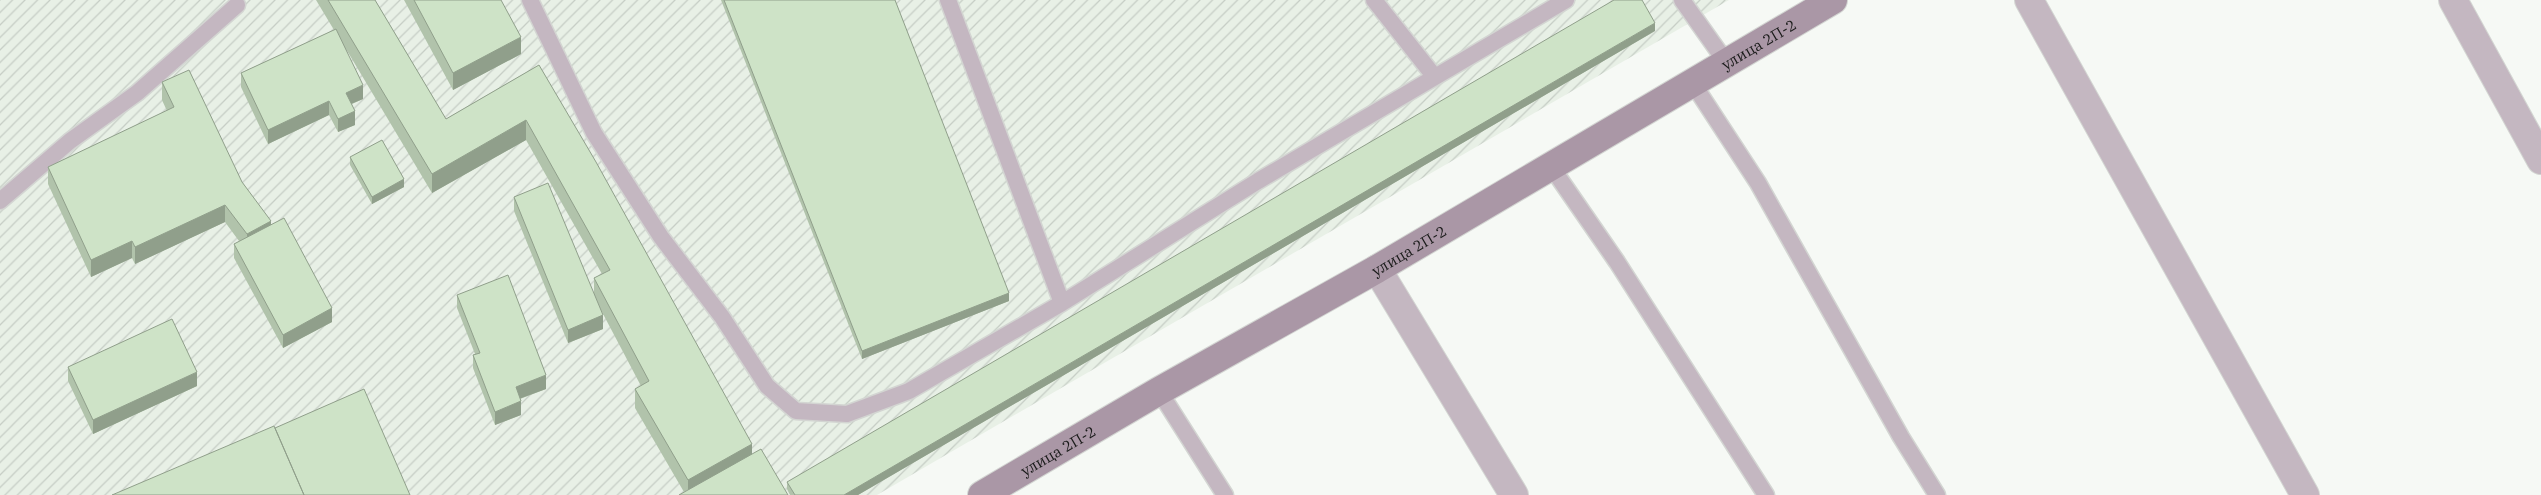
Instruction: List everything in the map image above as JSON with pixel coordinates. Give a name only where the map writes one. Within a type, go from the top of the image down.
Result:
[{"type":"main road","name":"улица 2П-2","points":[[982,495],[1160,391],[1377,269],[1550,165],[1833,0]]},
{"type":"street","points":[[2029,0],[2305,495]]},
{"type":"street","points":[[2453,0],[2541,160]]},
{"type":"street","points":[[1377,269],[1514,495]]},
{"type":"lane","points":[[530,0],[594,133],[656,229],[733,332],[767,386],[796,411],[847,414],[909,391],[1062,303],[1434,76],[1566,0]]},
{"type":"lane","points":[[948,0],[1062,303]]},
{"type":"lane","points":[[1374,0],[1434,76]]},
{"type":"lane","points":[[1682,0],[1726,62]]},
{"type":"lane","points":[[0,201],[70,141],[137,93],[237,6]]},
{"type":"lane","points":[[1692,82],[1758,182],[1901,437],[1937,495]]},
{"type":"lane","points":[[1550,165],[1617,262],[1766,495]]},
{"type":"lane","points":[[1160,391],[1225,495]]},
{"type":"shaded area","points":[[0,0],[1729,0],[877,495],[0,495]]},
{"type":"building","points":[[328,0],[375,0],[446,119],[539,65],[596,162],[752,444],[688,480],[635,389],[649,381],[594,278],[610,270],[526,120],[432,174]]},
{"type":"building","points":[[414,0],[501,0],[521,37],[453,73]]},
{"type":"building","points":[[724,0],[895,0],[1009,293],[862,351]]},
{"type":"building","points":[[1614,0],[1642,0],[1655,23],[844,495],[795,495],[787,482]]},
{"type":"building","points":[[336,29],[363,85],[346,93],[355,111],[338,119],[329,101],[268,130],[241,73]]},
{"type":"building","points":[[189,70],[242,182],[271,221],[247,234],[225,205],[135,247],[132,241],[91,260],[48,167],[174,107],[162,82]]},
{"type":"building","points":[[382,140],[404,179],[372,197],[350,157]]},
{"type":"building","points":[[548,183],[603,315],[568,330],[514,197]]},
{"type":"building","points":[[284,218],[332,308],[283,335],[234,244]]},
{"type":"building","points":[[508,275],[546,375],[516,387],[521,401],[495,412],[473,355],[480,353],[457,295]]},
{"type":"building","points":[[172,319],[197,372],[93,420],[68,367]]},
{"type":"building","points":[[364,389],[410,495],[304,495],[275,428]]},
{"type":"building","points":[[274,426],[304,495],[112,495]]},
{"type":"building","points":[[761,449],[788,495],[679,495]]}]
